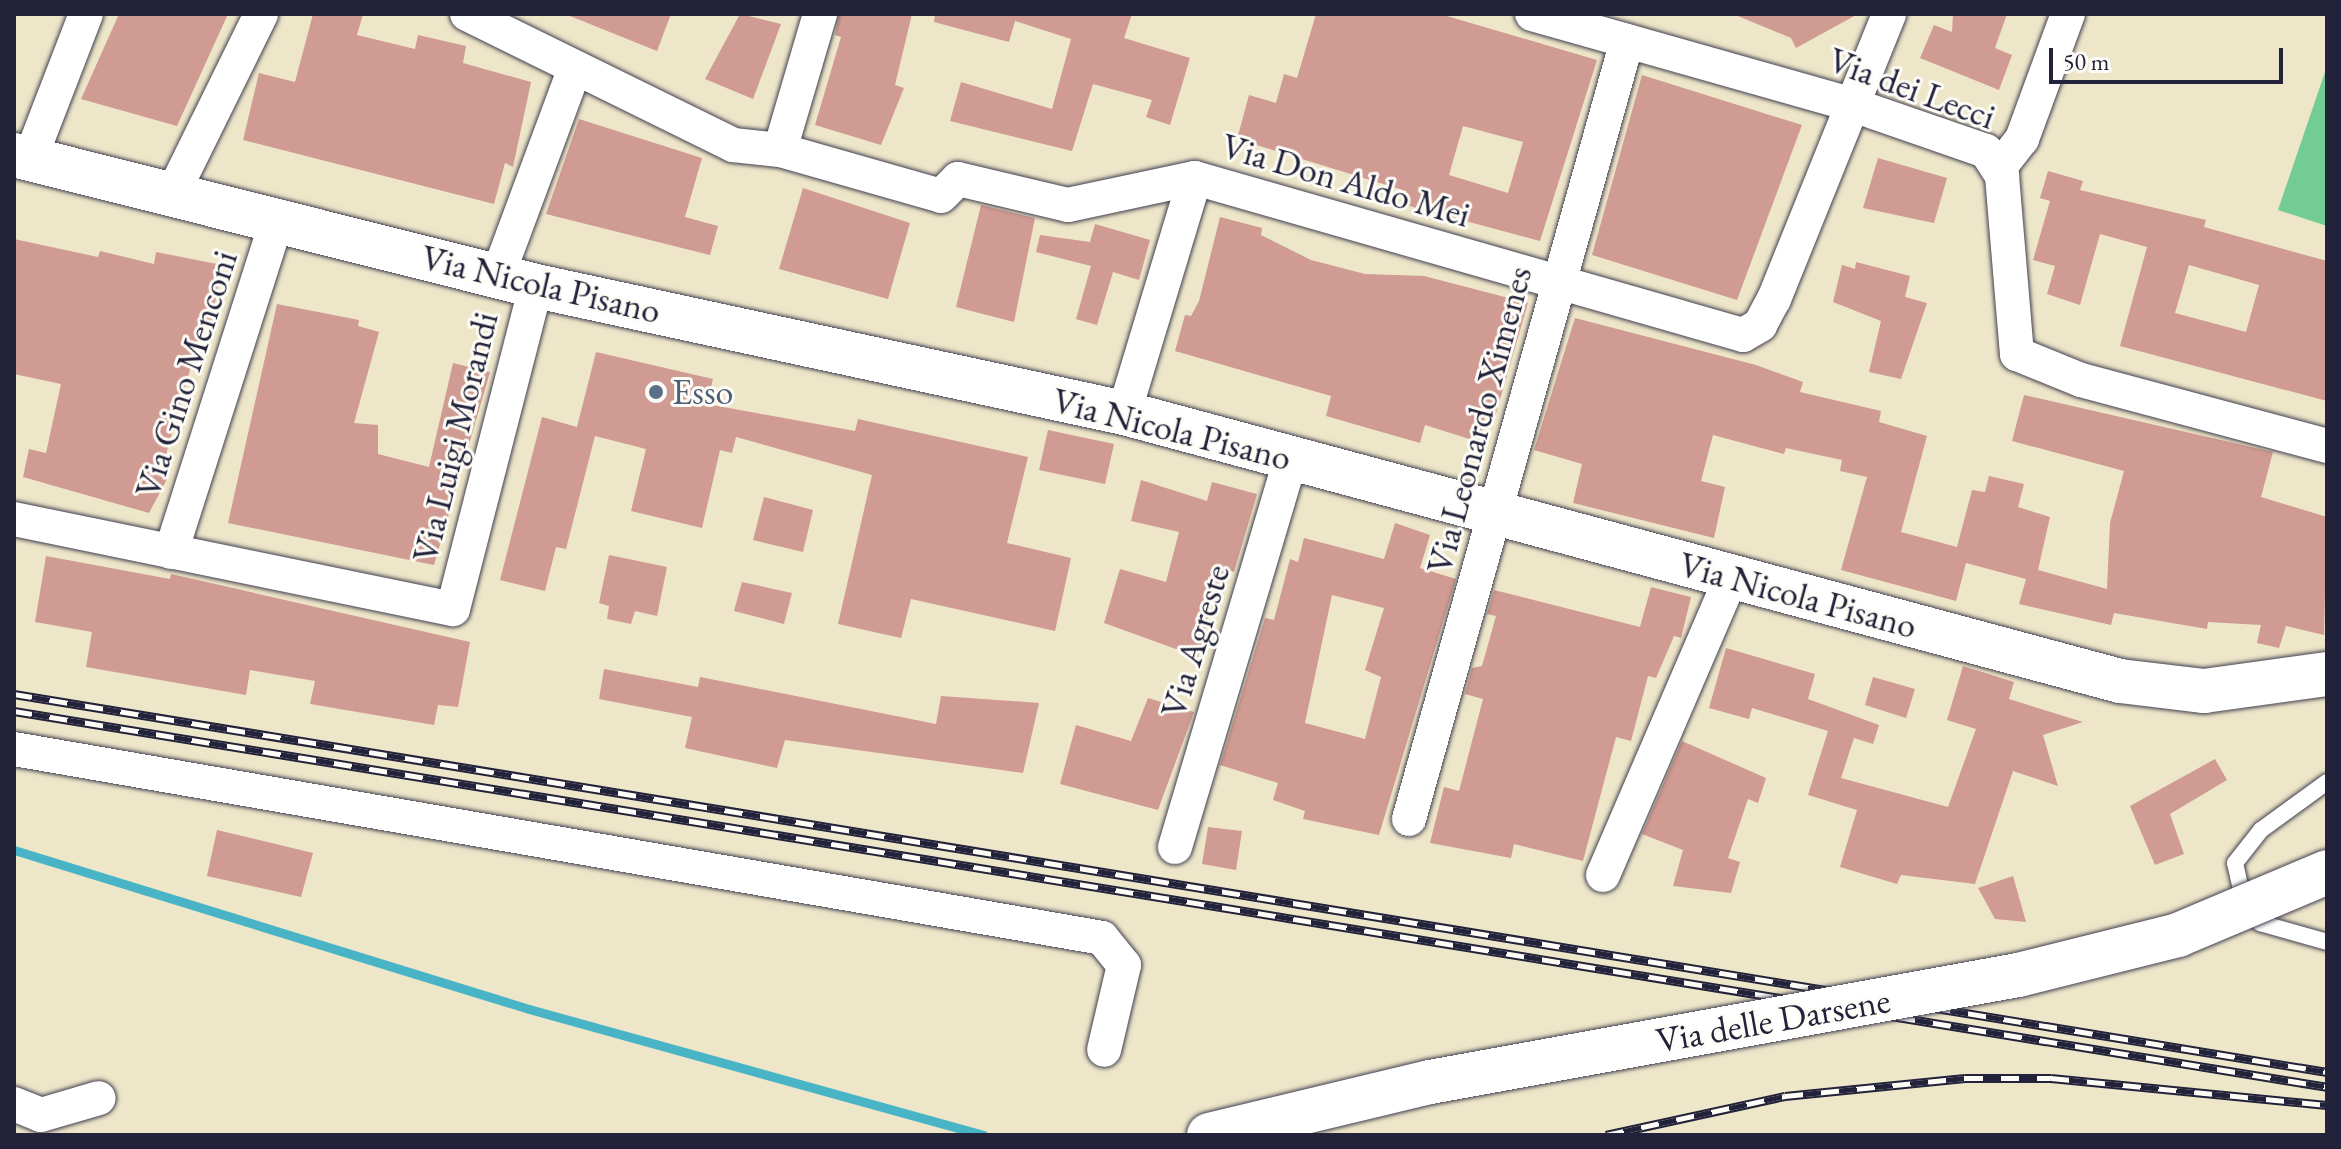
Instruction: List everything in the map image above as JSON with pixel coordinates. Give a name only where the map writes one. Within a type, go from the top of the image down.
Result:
[{"type":"street","points":[[22,157],[86,14]]},
{"type":"street","points":[[173,193],[261,14]]},
{"type":"street","name":"Via Don Aldo Mei","points":[[467,14],[733,145],[780,150],[941,196],[958,179],[1068,205],[1195,178],[1738,335],[1751,332],[1774,299],[1889,14]]},
{"type":"street","points":[[780,150],[820,14]]},
{"type":"street","name":"Via dei Lecci","points":[[1532,14],[1853,105],[1975,145],[2000,167],[2017,354],[2081,380],[2327,446]]},
{"type":"street","points":[[2000,167],[2022,139],[2068,14]]},
{"type":"street","name":"Via Leonardo Ximenes","points":[[1409,819],[1493,530],[1491,514],[1627,41]]},
{"type":"street","name":"Via Luigi Morandi","points":[[171,552],[453,609],[517,280],[575,68]]},
{"type":"street","name":"Via Nicola Pisano","points":[[22,157],[517,280],[1124,413],[1491,514],[2152,688],[2204,691],[2327,674]]},
{"type":"street","points":[[1124,413],[1195,178]]},
{"type":"street","name":"Via Gino Menconi","points":[[171,552],[277,220]]},
{"type":"street","name":"Via Agreste","points":[[1175,847],[1291,459]]},
{"type":"street","points":[[14,519],[171,552]]},
{"type":"street","points":[[1603,875],[1731,578]]},
{"type":"street","points":[[14,749],[1102,938],[1124,965],[1104,1050]]},
{"type":"street","name":"Via delle Darsene","points":[[1209,1135],[1430,1082],[2049,968],[2200,928],[2327,872]]},
{"type":"street","points":[[14,1104],[41,1115],[99,1098]]},
{"type":"lane","points":[[2327,782],[2261,830],[2235,863],[2244,903],[2260,923],[2327,942]]},
{"type":"green space","points":[[2327,66],[2327,226],[2278,210]]},
{"type":"building","points":[[119,14],[228,14],[177,126],[81,99]]},
{"type":"building","points":[[313,14],[363,14],[357,35],[415,49],[418,35],[466,46],[463,63],[531,82],[513,167],[505,163],[494,204],[243,140],[259,73],[295,82]]},
{"type":"building","points":[[565,14],[671,14],[657,51]]},
{"type":"building","points":[[740,14],[781,24],[753,99],[705,79]]},
{"type":"building","points":[[839,14],[912,14],[895,85],[904,88],[881,145],[815,125],[841,37],[835,35]]},
{"type":"building","points":[[935,14],[1132,14],[1124,38],[1190,58],[1170,125],[1146,117],[1152,100],[1093,84],[1072,151],[950,121],[961,82],[1052,109],[1071,39],[1015,21],[1009,42],[934,22]]},
{"type":"building","points":[[1316,14],[1440,14],[1597,60],[1540,241],[1402,204],[1406,191],[1237,139],[1249,95],[1276,103],[1284,74],[1297,78]],"holes":[[[1463,126],[1523,142],[1508,193],[1449,175]]]},
{"type":"building","points":[[1733,14],[1858,14],[1796,48],[1791,38]]},
{"type":"building","points":[[1953,14],[2007,14],[1995,48],[2012,55],[1999,90],[1920,58],[1934,25],[1952,32]]},
{"type":"building","points":[[1642,75],[1802,125],[1737,300],[1592,255]]},
{"type":"building","points":[[579,119],[702,158],[685,217],[718,226],[710,255],[546,214]]},
{"type":"building","points":[[1878,158],[1947,178],[1934,223],[1863,208]]},
{"type":"building","points":[[2048,171],[2083,181],[2080,190],[2206,220],[2204,227],[2327,261],[2327,401],[2120,346],[2147,247],[2100,234],[2080,305],[2047,294],[2055,266],[2033,260],[2050,201],[2040,198]],"holes":[[[2189,265],[2259,285],[2246,332],[2175,313]]]},
{"type":"building","points":[[803,188],[910,223],[888,299],[779,269]]},
{"type":"building","points":[[981,205],[1035,218],[1014,322],[956,307]]},
{"type":"building","points":[[1220,217],[1262,228],[1261,235],[1311,260],[1365,274],[1424,276],[1528,303],[1494,420],[1485,417],[1479,442],[1425,425],[1420,443],[1326,416],[1331,396],[1175,351],[1185,315],[1191,316],[1199,301]]},
{"type":"building","points":[[1095,224],[1150,240],[1139,280],[1113,272],[1097,325],[1076,319],[1091,266],[1036,252],[1040,235],[1090,242]]},
{"type":"building","points":[[14,239],[98,257],[100,251],[154,264],[156,252],[222,265],[210,329],[202,327],[160,476],[167,479],[149,513],[23,477],[29,449],[46,453],[61,384],[14,374]]},
{"type":"building","points":[[1856,262],[1910,276],[1905,297],[1927,303],[1901,379],[1869,372],[1881,321],[1833,302],[1842,265],[1855,269]]},
{"type":"building","points":[[277,304],[359,320],[358,326],[379,332],[354,423],[378,425],[378,454],[429,467],[453,363],[490,372],[434,565],[228,523]]},
{"type":"building","points":[[1575,318],[1756,365],[1803,382],[1800,392],[1881,411],[1879,422],[1927,436],[1901,532],[1957,547],[1972,490],[1985,492],[1989,476],[2024,484],[2018,507],[2050,517],[2038,570],[2107,589],[2110,523],[2124,471],[2012,441],[2024,395],[2273,452],[2261,497],[2327,517],[2324,635],[2286,626],[2279,648],[2257,643],[2261,625],[2208,622],[2207,629],[2114,613],[2111,625],[2019,604],[2026,579],[1966,563],[1956,601],[1841,570],[1867,477],[1840,471],[1842,460],[1786,448],[1784,454],[1713,435],[1701,481],[1725,487],[1714,538],[1573,503],[1582,464],[1534,450]]},
{"type":"building","points":[[596,352],[713,379],[707,404],[855,431],[858,419],[1028,457],[1007,543],[1071,558],[1055,631],[911,599],[901,638],[838,624],[872,475],[736,437],[732,453],[720,450],[702,528],[631,511],[646,449],[595,436],[566,549],[556,547],[545,591],[500,580],[542,417],[577,427]]},
{"type":"building","points":[[1048,430],[1114,444],[1105,484],[1039,470]]},
{"type":"building","points":[[1141,480],[1207,501],[1212,482],[1257,494],[1234,572],[1227,570],[1216,589],[1198,657],[1104,623],[1120,569],[1166,582],[1179,532],[1131,521]]},
{"type":"building","points":[[764,497],[813,510],[803,552],[753,540]]},
{"type":"building","points":[[1395,523],[1430,535],[1420,568],[1456,579],[1379,835],[1303,819],[1305,811],[1273,800],[1278,783],[1220,765],[1265,618],[1274,620],[1290,559],[1298,562],[1304,538],[1384,559]],"holes":[[[1332,595],[1384,608],[1365,670],[1381,677],[1365,739],[1305,723]]]},
{"type":"building","points":[[609,555],[667,567],[657,616],[635,611],[631,624],[607,619],[609,606],[599,603]]},
{"type":"building","points":[[46,556],[170,579],[171,574],[470,642],[458,707],[438,705],[434,725],[310,704],[315,681],[250,670],[246,695],[86,667],[92,632],[35,622]]},
{"type":"building","points":[[742,582],[792,593],[784,624],[734,611]]},
{"type":"building","points":[[1651,587],[1691,597],[1681,638],[1674,636],[1656,678],[1648,676],[1631,741],[1616,737],[1583,861],[1514,844],[1511,858],[1430,843],[1444,787],[1459,791],[1483,699],[1465,694],[1472,668],[1482,666],[1496,616],[1487,614],[1494,590],[1640,627]]},
{"type":"building","points":[[1726,648],[1815,674],[1808,699],[1879,725],[1873,744],[1854,738],[1841,778],[1948,807],[1976,729],[1947,720],[1963,666],[2014,682],[2009,699],[2083,722],[2043,735],[2058,786],[2013,771],[1975,884],[1901,875],[1897,884],[1840,867],[1857,810],[1808,795],[1828,731],[1752,708],[1749,719],[1709,708]]},
{"type":"building","points":[[604,669],[698,687],[700,677],[936,724],[941,696],[1039,703],[1023,773],[785,740],[777,768],[685,748],[692,717],[599,699]]},
{"type":"building","points":[[1873,677],[1915,689],[1906,718],[1865,705]]},
{"type":"building","points":[[1148,698],[1194,712],[1158,810],[1060,784],[1076,725],[1131,741]]},
{"type":"building","points":[[1682,741],[1766,778],[1758,803],[1748,799],[1728,858],[1740,862],[1731,893],[1673,886],[1683,850],[1642,834]]},
{"type":"building","points":[[2215,759],[2227,780],[2170,814],[2184,854],[2155,865],[2130,806]]},
{"type":"building","points":[[1208,827],[1242,831],[1236,870],[1202,864]]},
{"type":"building","points":[[217,830],[313,853],[301,897],[207,876]]},
{"type":"building","points":[[2013,876],[2026,922],[1995,919],[1978,888]]},
{"type":"waterway","points":[[14,850],[529,1009],[984,1135]]},
{"type":"railway","points":[[14,694],[2327,1072]]},
{"type":"railway","points":[[14,711],[2327,1087]]},
{"type":"railway","points":[[1606,1135],[1785,1096],[1965,1078],[2051,1078],[2327,1105]]},
{"type":"place","name":"Esso","points":[[656,392]]}]
